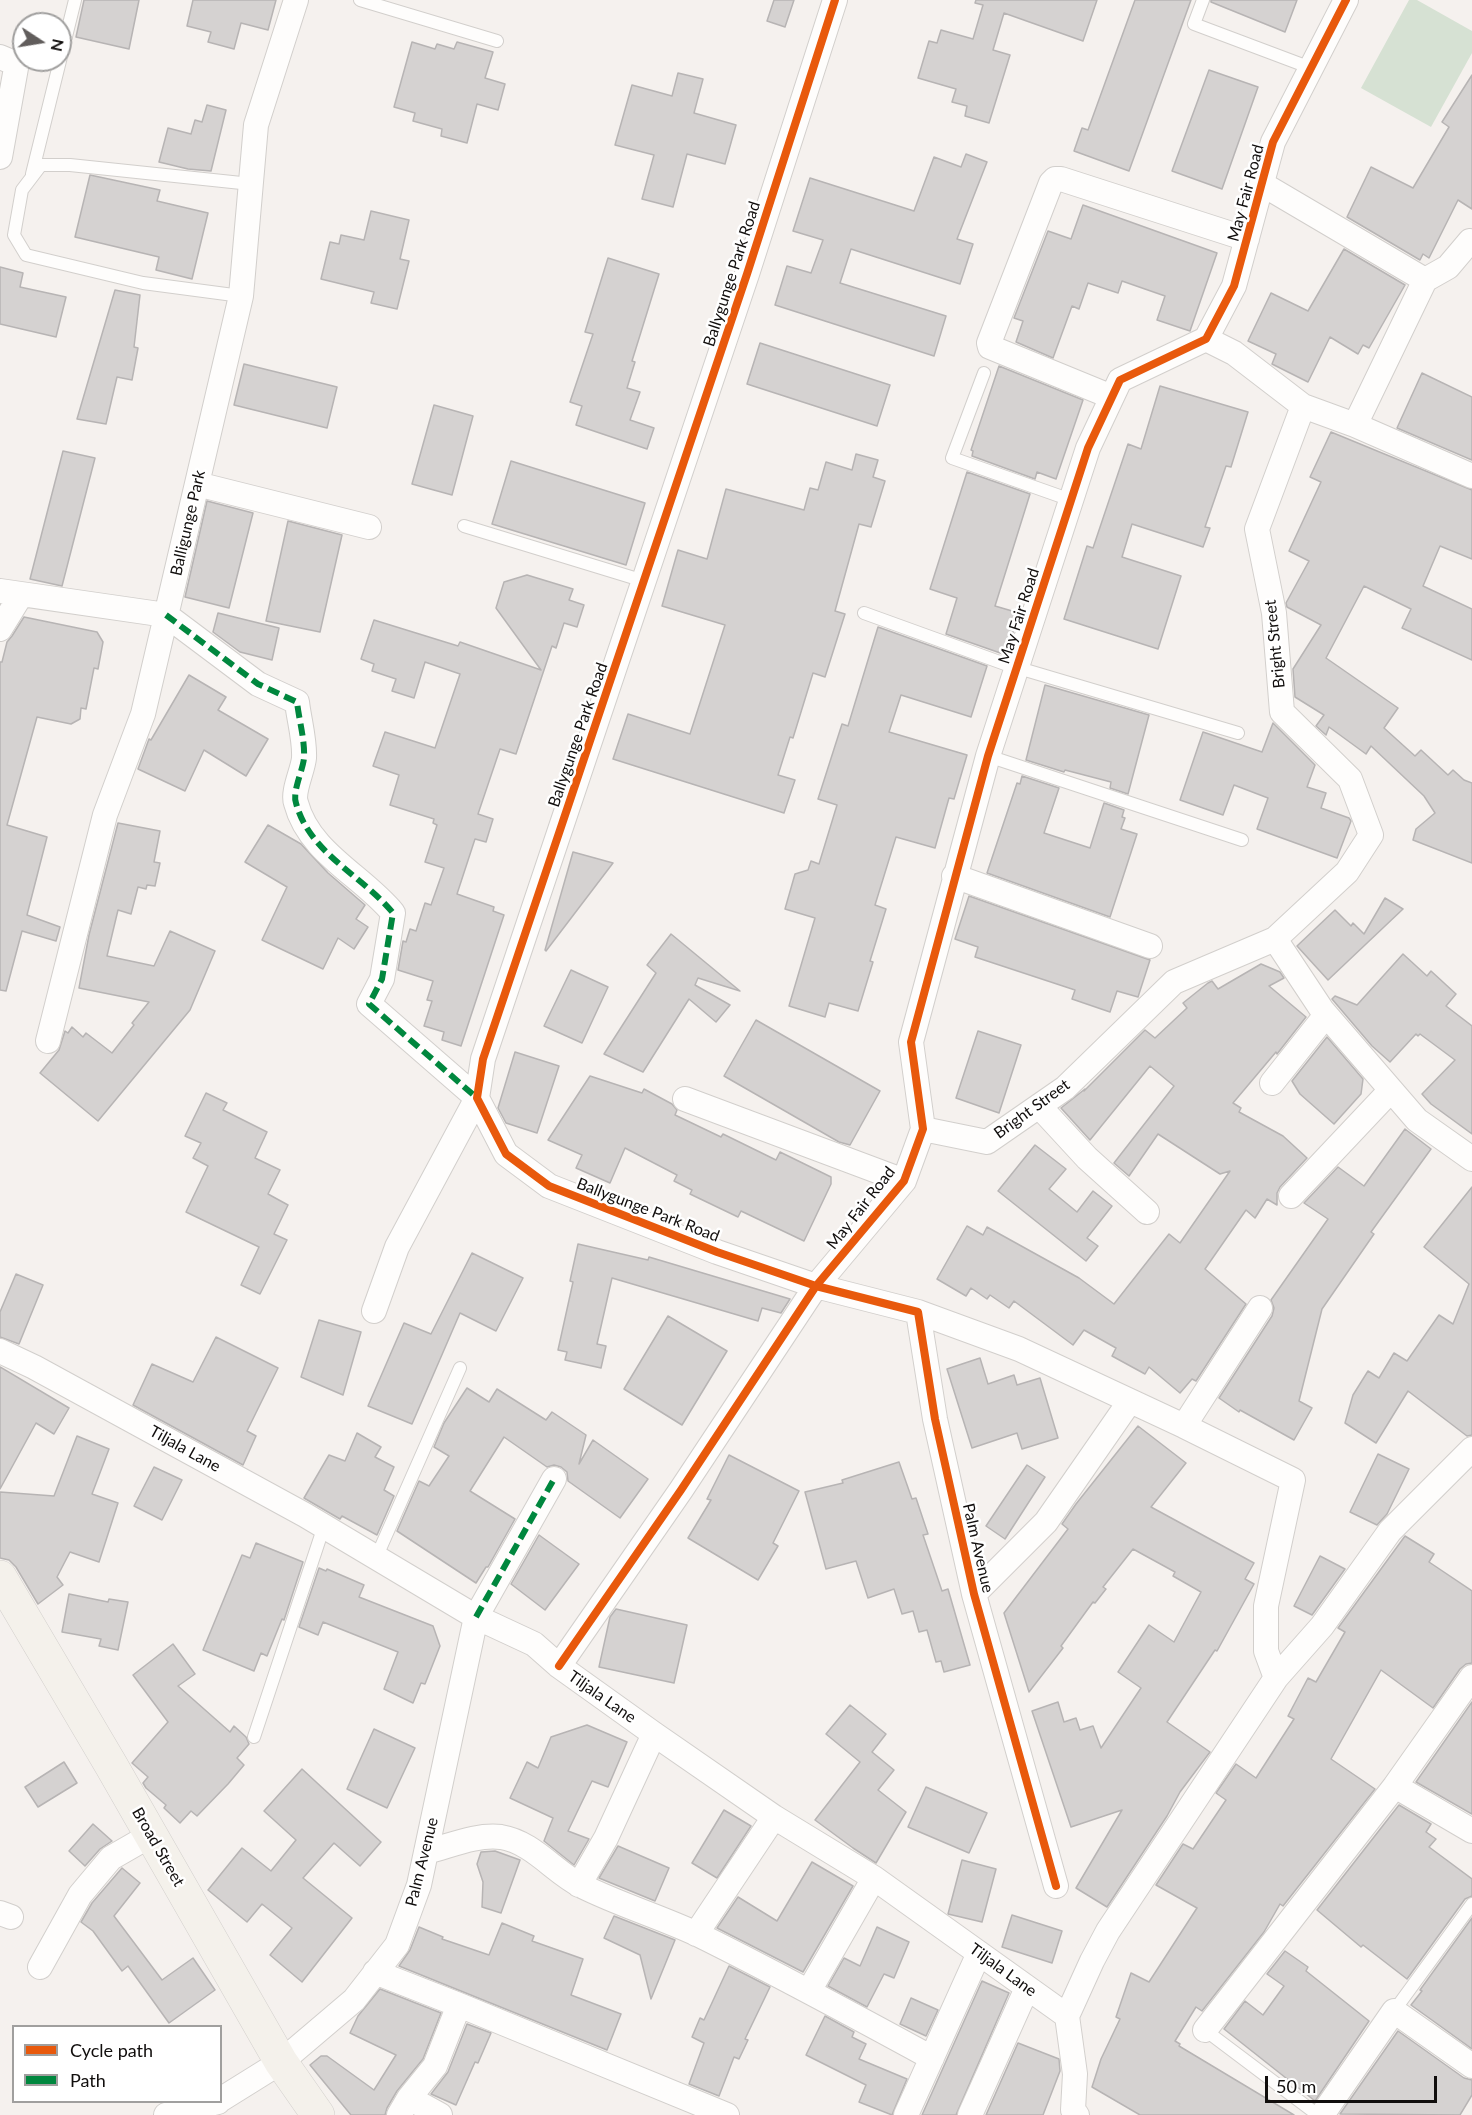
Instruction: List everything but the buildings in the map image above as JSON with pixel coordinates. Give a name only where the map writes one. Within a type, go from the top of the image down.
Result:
[{"type":"street","name":"Balligunge Park","points":[[48,1041],[105,815],[143,714],[241,296],[256,125],[296,0]]},
{"type":"street","name":"Ballygunge Park Road","points":[[816,1287],[717,1252],[549,1186],[506,1154],[477,1098],[483,1059],[743,285],[835,0]]},
{"type":"street","name":"May Fair Road","points":[[559,1666],[681,1490],[816,1287],[904,1180],[923,1129],[911,1042],[988,756],[1088,448],[1120,381],[1206,339],[1234,286],[1273,142],[1346,0]]},
{"type":"street","points":[[0,57],[12,62],[16,68],[0,157]]},
{"type":"street","points":[[1112,397],[990,347],[989,343],[1055,179],[1061,178],[1247,239]]},
{"type":"street","points":[[1262,184],[1425,280]]},
{"type":"street","points":[[1355,425],[1425,280],[1448,267],[1470,241]]},
{"type":"street","points":[[1206,339],[1234,353],[1303,406],[1355,425],[1472,476]]},
{"type":"street","name":"Bright Street","points":[[923,1129],[987,1142],[1065,1088],[1174,982],[1275,939],[1347,872],[1371,835],[1350,779],[1282,712],[1274,613],[1257,529],[1303,406]]},
{"type":"street","points":[[197,484],[369,527]]},
{"type":"street","points":[[0,629],[10,593],[166,615],[258,684],[297,702],[304,757],[295,801],[307,827],[333,860],[380,896],[393,913],[382,979],[369,1004],[477,1098],[397,1247],[374,1311]]},
{"type":"street","points":[[954,876],[1150,946]]},
{"type":"street","points":[[1275,939],[1326,1015],[1417,1120],[1472,1158]]},
{"type":"street","points":[[1272,1083],[1326,1015]]},
{"type":"street","points":[[1292,1196],[1391,1090]]},
{"type":"street","points":[[685,1099],[904,1180]]},
{"type":"street","points":[[1039,1106],[1087,1158],[1147,1212]]},
{"type":"street","points":[[816,1287],[918,1312],[1019,1349],[1293,1480],[1266,1606],[1266,1652],[1276,1678]]},
{"type":"street","points":[[1184,1426],[1260,1308]]},
{"type":"street","name":"Palm Avenue","points":[[918,1312],[935,1419],[974,1594],[1056,1886]]},
{"type":"street","name":"Tiljala Lane","points":[[0,1351],[34,1367],[324,1526],[476,1617],[534,1644],[559,1666],[654,1734],[774,1817],[874,1878],[1067,2016]]},
{"type":"street","points":[[974,1594],[1046,1522],[1130,1401]]},
{"type":"street","points":[[1074,2113],[1075,2074],[1067,2016],[1108,1931],[1276,1678],[1322,1626],[1390,1531],[1472,1449]]},
{"type":"street","name":"Palm Avenue","points":[[222,2099],[281,2062],[354,2000],[397,1945],[419,1885],[476,1617],[554,1479]]},
{"type":"street","name":"Broad Street","points":[[0,1577],[281,2062],[318,2115]]},
{"type":"street","points":[[1205,2030],[1395,1786],[1472,1677]]},
{"type":"street","points":[[579,1885],[606,1838],[654,1734]]},
{"type":"street","points":[[1395,1786],[1472,1831]]},
{"type":"street","points":[[696,1934],[774,1817]]},
{"type":"street","points":[[40,1967],[80,1895],[111,1858],[151,1835]]},
{"type":"street","points":[[426,1852],[480,1838],[501,1837],[519,1842],[579,1885],[624,1906],[696,1934],[809,1991],[932,2058]]},
{"type":"street","points":[[809,1991],[874,1878]]},
{"type":"street","points":[[906,2115],[979,1953]]},
{"type":"street","points":[[375,1972],[727,2115]]},
{"type":"street","points":[[970,2115],[1027,1988]]},
{"type":"street","points":[[440,2115],[404,2106],[435,2066],[459,2005]]},
{"type":"street","points":[[1320,2115],[1394,2011],[1472,2066]]},
{"type":"street","name":"Palm Avenue","points":[[166,2115],[211,2103]]},
{"type":"lane","points":[[31,178],[75,0]]},
{"type":"lane","points":[[360,0],[497,41]]},
{"type":"lane","points":[[1203,0],[1194,24],[1311,68]]},
{"type":"lane","points":[[241,296],[143,283],[26,255],[14,236],[22,190],[41,165],[70,165],[250,184]]},
{"type":"lane","points":[[984,373],[952,458],[1071,500]]},
{"type":"lane","points":[[464,526],[644,581]]},
{"type":"lane","points":[[864,613],[1017,667],[1238,733]]},
{"type":"lane","points":[[988,756],[1242,840]]},
{"type":"lane","points":[[376,1558],[460,1368]]},
{"type":"lane","points":[[254,1737],[324,1526]]},
{"type":"lane","points":[[1394,2011],[1472,1904]]},
{"type":"lane","points":[[1205,2030],[1320,2115]]},
{"type":"green space","points":[[1409,0],[1417,0],[1472,31],[1472,53],[1431,127],[1361,88]]},
{"type":"marked path","points":[[166,615],[258,684],[297,702],[304,758],[295,798],[303,821],[324,850],[393,913],[382,979],[369,1004],[477,1098]]},
{"type":"marked path","points":[[476,1617],[554,1479]]},
{"type":"cycle path","points":[[835,0],[747,274],[483,1059],[477,1098],[506,1154],[549,1186],[717,1252],[816,1286],[918,1312],[935,1419],[974,1594],[1056,1886]]},
{"type":"cycle path","points":[[559,1666],[681,1490],[816,1286],[904,1181],[923,1129],[911,1042],[988,756],[1088,448],[1120,380],[1206,339],[1234,286],[1273,142],[1346,0]]}]
